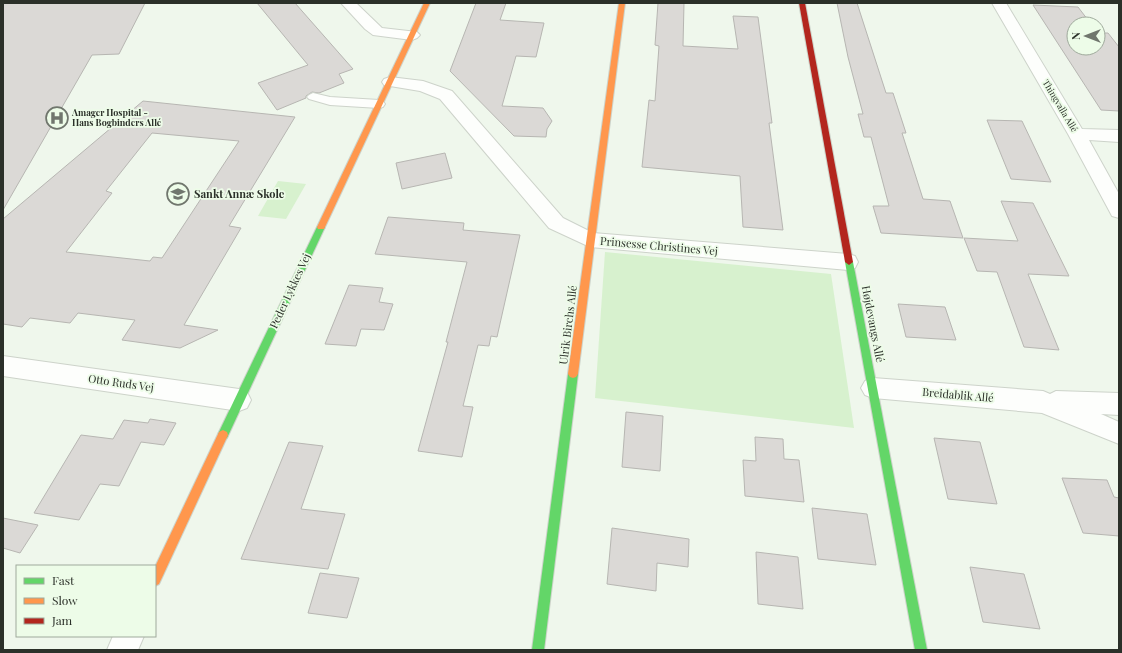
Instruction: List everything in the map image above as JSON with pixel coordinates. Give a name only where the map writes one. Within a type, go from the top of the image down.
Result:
[{"type":"street","points":[[348,3],[370,26],[378,32],[412,35]]},
{"type":"street","name":"Peder Lykkes Vej","points":[[156,578],[427,3]]},
{"type":"street","name":"Ulrik Birchs Allé","points":[[538,650],[590,240],[622,3]]},
{"type":"street","name":"Højdevangs Allé","points":[[802,3],[848,262],[873,388],[921,650]]},
{"type":"street","name":"Thingvalla Allé","points":[[999,3],[1077,134],[1119,211]]},
{"type":"street","name":"Prinsesse Christines Vej","points":[[390,82],[423,86],[446,95],[556,223],[590,240],[848,262]]},
{"type":"street","points":[[1077,134],[1119,136]]},
{"type":"street","name":"Otto Ruds Vej","points":[[3,366],[239,400]]},
{"type":"street","name":"Breidablik Allé","points":[[873,388],[1043,402],[1119,404]]},
{"type":"street","name":"Breidablik Allé","points":[[1043,402],[1119,433]]},
{"type":"street","points":[[122,650],[128,637]]},
{"type":"lane","points":[[314,97],[330,101],[379,104]]},
{"type":"green space","points":[[278,181],[306,184],[286,219],[258,216]]},
{"type":"green space","points":[[605,252],[831,274],[854,428],[595,398]]},
{"type":"building","points":[[3,3],[145,3],[119,54],[92,55],[3,210]]},
{"type":"building","points":[[257,3],[295,3],[353,69],[339,74],[344,83],[319,93],[312,92],[306,96],[306,98],[277,110],[258,83],[308,65]]},
{"type":"building","points":[[476,3],[506,3],[500,20],[544,23],[536,57],[516,56],[502,106],[543,108],[552,121],[547,129],[546,137],[514,136],[450,71]]},
{"type":"building","points":[[658,3],[684,3],[683,46],[738,49],[733,16],[758,17],[772,123],[769,123],[783,230],[743,227],[740,176],[642,167],[649,100],[655,101],[659,46],[655,45]]},
{"type":"building","points":[[837,3],[857,3],[886,93],[893,93],[906,133],[902,133],[923,199],[950,201],[963,238],[881,233],[873,206],[889,206],[871,137],[864,137],[858,114],[863,114],[848,57]]},
{"type":"building","points":[[1033,5],[1078,7],[1085,16],[1066,16],[1066,56]]},
{"type":"building","points":[[1106,33],[1108,33],[1119,47],[1119,111],[1101,110],[1066,56],[1106,56]]},
{"type":"building","points":[[143,101],[295,117],[229,226],[241,228],[184,325],[218,330],[180,348],[122,340],[135,320],[78,313],[70,323],[30,318],[22,327],[3,324],[3,219]],"holes":[[[152,133],[239,141],[162,258],[153,257],[150,261],[66,252],[112,193],[106,191]]]},
{"type":"building","points":[[987,120],[1022,121],[1051,182],[1011,179]]},
{"type":"building","points":[[445,153],[452,178],[402,189],[396,163]]},
{"type":"building","points":[[1001,201],[1033,203],[1069,276],[1028,274],[1059,350],[1024,347],[997,272],[977,271],[964,238],[1018,241]]},
{"type":"building","points":[[388,217],[464,223],[463,230],[520,235],[497,337],[491,336],[489,346],[478,345],[463,406],[473,407],[462,457],[418,451],[448,342],[446,342],[467,262],[375,254]]},
{"type":"building","points":[[349,285],[383,288],[379,302],[393,304],[384,330],[361,329],[356,346],[325,344]]},
{"type":"building","points":[[898,304],[945,307],[956,340],[906,337]]},
{"type":"building","points":[[626,412],[663,416],[660,471],[622,467]]},
{"type":"building","points":[[150,419],[176,423],[164,445],[141,442],[119,486],[100,484],[79,520],[34,513],[81,435],[113,439],[124,420],[148,423]]},
{"type":"building","points":[[755,437],[783,439],[784,459],[799,460],[804,502],[745,496],[743,460],[756,461]]},
{"type":"building","points":[[934,438],[980,442],[997,504],[948,499]]},
{"type":"building","points":[[289,442],[323,446],[301,509],[345,514],[328,569],[241,559]]},
{"type":"building","points":[[1062,478],[1107,480],[1114,497],[1119,498],[1119,536],[1083,533]]},
{"type":"building","points":[[812,508],[867,514],[876,565],[818,559]]},
{"type":"building","points":[[3,518],[38,525],[20,553],[3,548]]},
{"type":"building","points":[[612,528],[689,539],[688,567],[657,563],[656,591],[607,584]]},
{"type":"building","points":[[756,552],[798,557],[803,609],[758,604]]},
{"type":"building","points":[[970,567],[1024,574],[1040,629],[983,622]]},
{"type":"building","points":[[320,573],[359,578],[347,618],[308,613]]},
{"type":"traffic: fast","points":[[223,435],[321,227]]},
{"type":"traffic: fast","points":[[849,262],[921,650]]},
{"type":"traffic: fast","points":[[538,650],[573,374]]},
{"type":"traffic: slow","points":[[321,227],[427,3]]},
{"type":"traffic: slow","points":[[573,374],[622,3]]},
{"type":"traffic: slow","points":[[156,578],[223,435]]},
{"type":"traffic: jam","points":[[802,3],[849,262]]},
{"type":"place","name":"Amager Hospital - Hans Bogbinders Allé","points":[[57,118]]},
{"type":"place","name":"Sankt Annæ Skole","points":[[178,194]]}]
